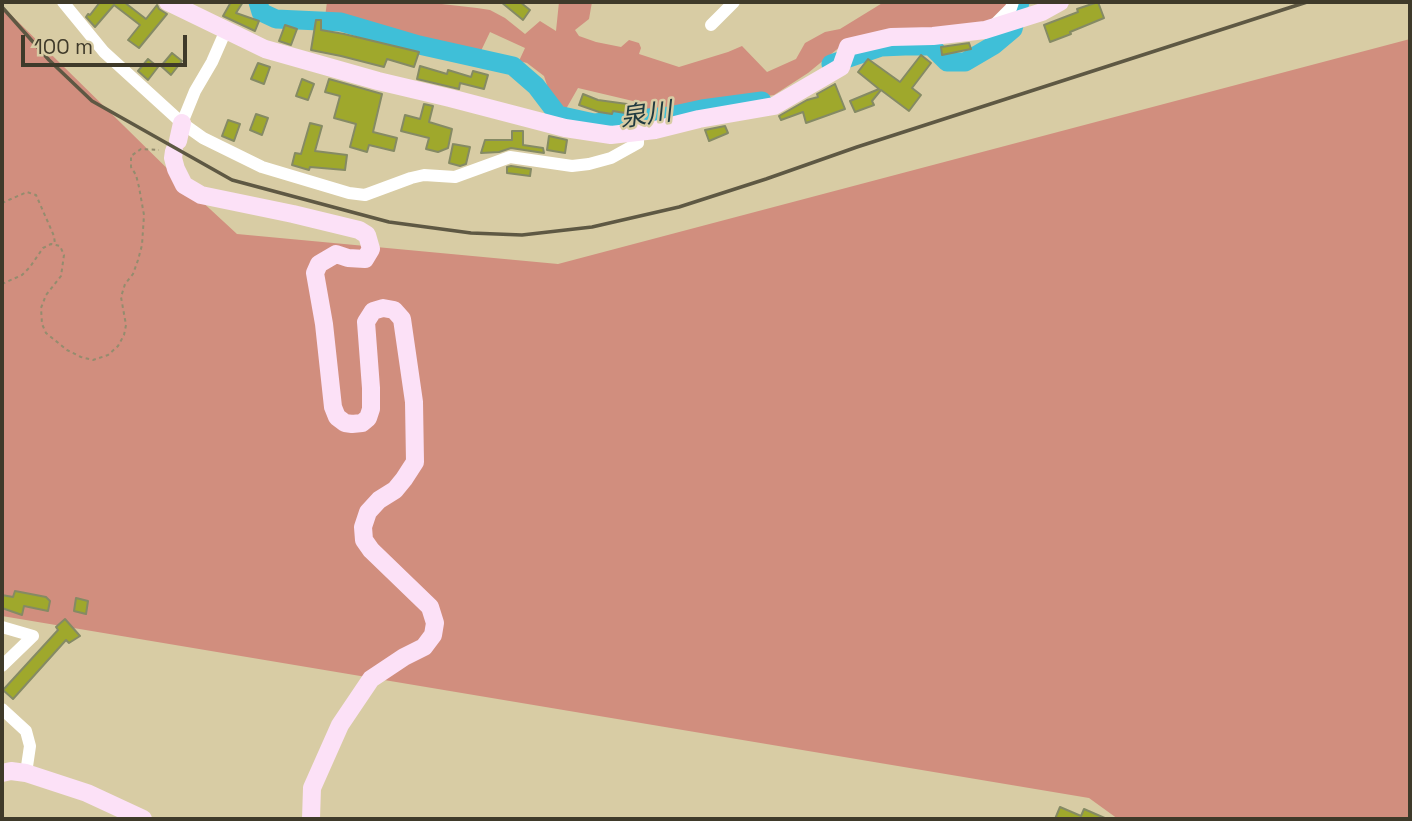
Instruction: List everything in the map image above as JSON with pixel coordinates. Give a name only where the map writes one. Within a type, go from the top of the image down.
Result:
[{"type":"street","points":[[63,2],[104,52],[182,123],[203,138],[262,167],[349,193],[365,195],[424,175],[455,177],[510,157],[572,166],[589,164],[611,158],[638,144],[638,132]]},
{"type":"street","points":[[168,2],[265,49],[378,81],[565,128],[611,135],[655,130],[774,106],[841,67],[848,47],[891,37],[933,36],[1007,24],[1042,12],[1060,2]]},
{"type":"street","points":[[711,25],[734,2]]},
{"type":"street","points":[[1007,24],[1013,2]]},
{"type":"street","points":[[226,30],[195,91],[175,148],[173,158],[184,185],[201,195],[293,214],[359,230],[367,235],[371,249],[365,260],[336,254],[319,264],[315,273],[324,324],[333,407],[337,417],[345,423],[362,423],[368,418],[371,388],[366,322],[373,311],[383,308],[394,310],[402,319],[414,402],[415,461],[404,480],[368,512],[363,527],[364,540],[430,607],[435,623],[433,635],[424,647],[371,680],[340,725],[312,788],[311,819]]},
{"type":"street","points":[[2,627],[33,636],[2,666]]},
{"type":"street","points":[[2,709],[26,731],[30,746],[26,773]]},
{"type":"street","points":[[2,773],[26,773],[87,793],[143,819]]},
{"type":"path","points":[[2,284],[22,275],[43,248],[51,244],[60,246],[64,255],[64,266],[61,276],[46,295],[41,308],[42,324],[46,333],[61,346],[81,357],[93,360],[108,355],[118,346],[124,335],[126,325],[121,297],[138,260],[142,244],[144,215],[136,175],[131,167],[131,156],[141,149],[175,148]]},
{"type":"path","points":[[2,203],[27,192],[36,195],[54,236],[55,246]]},
{"type":"shaded area","points":[[327,2],[424,2],[490,10],[525,34],[540,21],[556,31],[559,2],[592,2],[589,19],[575,30],[579,36],[621,47],[629,40],[639,43],[639,54],[679,67],[742,46],[767,72],[796,59],[805,43],[825,32],[840,29],[884,2],[1007,2],[999,17],[981,26],[841,46],[808,73],[774,95],[633,116],[633,101],[578,88],[566,109],[551,97],[544,76],[527,63],[519,61],[525,48],[490,32],[480,53],[395,33],[346,18],[325,17]]},
{"type":"shaded area","points":[[2,6],[237,234],[558,264],[1410,39],[1410,819],[1118,819],[1089,798],[2,616]]},
{"type":"building","points":[[100,2],[124,2],[146,19],[157,5],[167,14],[139,48],[128,40],[140,25],[114,5],[95,27],[86,17]]},
{"type":"building","points":[[231,2],[243,2],[236,13],[259,21],[255,31],[223,16]]},
{"type":"building","points":[[501,2],[520,2],[530,10],[523,20]]},
{"type":"building","points":[[1098,2],[1104,18],[1050,42],[1044,25]]},
{"type":"building","points":[[316,20],[321,20],[321,30],[419,52],[414,67],[387,59],[384,67],[311,50]]},
{"type":"building","points":[[285,25],[297,29],[291,45],[279,41]]},
{"type":"building","points":[[969,43],[971,49],[942,55],[941,47]]},
{"type":"building","points":[[172,53],[182,61],[171,75],[161,66]]},
{"type":"building","points":[[921,55],[931,63],[912,88],[921,95],[909,111],[881,90],[872,101],[874,105],[855,112],[850,101],[879,89],[858,72],[868,59],[900,82]]},
{"type":"building","points":[[148,59],[158,67],[148,80],[138,71]]},
{"type":"building","points":[[258,63],[270,67],[264,84],[251,79]]},
{"type":"building","points":[[420,66],[447,74],[448,70],[471,77],[473,71],[488,75],[484,89],[460,83],[459,89],[417,79]]},
{"type":"building","points":[[302,79],[314,84],[308,100],[296,96]]},
{"type":"building","points":[[329,79],[382,94],[373,132],[397,138],[394,151],[369,145],[367,152],[350,147],[356,124],[334,118],[340,96],[325,92]]},
{"type":"building","points":[[835,84],[845,109],[806,123],[803,112],[781,120],[779,116],[807,100],[818,97],[817,94]]},
{"type":"building","points":[[583,94],[598,100],[627,104],[625,113],[599,112],[579,105]]},
{"type":"building","points":[[424,104],[433,106],[429,122],[452,129],[448,148],[438,152],[426,149],[429,138],[401,131],[405,115],[420,119]]},
{"type":"building","points":[[256,114],[268,118],[262,135],[250,130]]},
{"type":"building","points":[[228,120],[240,124],[234,141],[222,136]]},
{"type":"building","points":[[310,123],[322,126],[315,151],[347,155],[345,170],[310,167],[309,170],[292,165],[295,153],[301,154]]},
{"type":"building","points":[[725,126],[728,133],[709,141],[705,130]]},
{"type":"building","points":[[512,131],[523,131],[523,145],[543,148],[544,153],[511,148],[481,153],[485,140],[512,140]]},
{"type":"building","points":[[549,136],[567,140],[565,153],[547,150]]},
{"type":"building","points":[[453,144],[470,147],[466,164],[460,166],[449,163]]},
{"type":"building","points":[[507,167],[531,169],[530,176],[507,173]]},
{"type":"building","points":[[15,591],[46,597],[50,601],[48,611],[24,606],[22,615],[2,608],[2,595],[13,597]]},
{"type":"building","points":[[76,598],[88,601],[86,614],[74,611]]},
{"type":"building","points":[[65,619],[80,636],[69,643],[66,640],[13,699],[3,690]]},
{"type":"building","points":[[1060,807],[1081,816],[1084,809],[1107,819],[1055,819]]},
{"type":"waterway","name":"泉川","points":[[258,2],[261,12],[276,19],[341,22],[419,45],[513,66],[536,86],[558,115],[594,123],[670,116],[762,101]]},
{"type":"waterway","name":"泉川","points":[[831,64],[881,47],[905,46],[931,46],[947,62],[965,62],[994,45],[1013,29],[1020,2]]},
{"type":"railway","points":[[2,7],[49,60],[92,101],[232,180],[389,222],[471,233],[522,235],[592,227],[679,207],[1307,2]]}]
